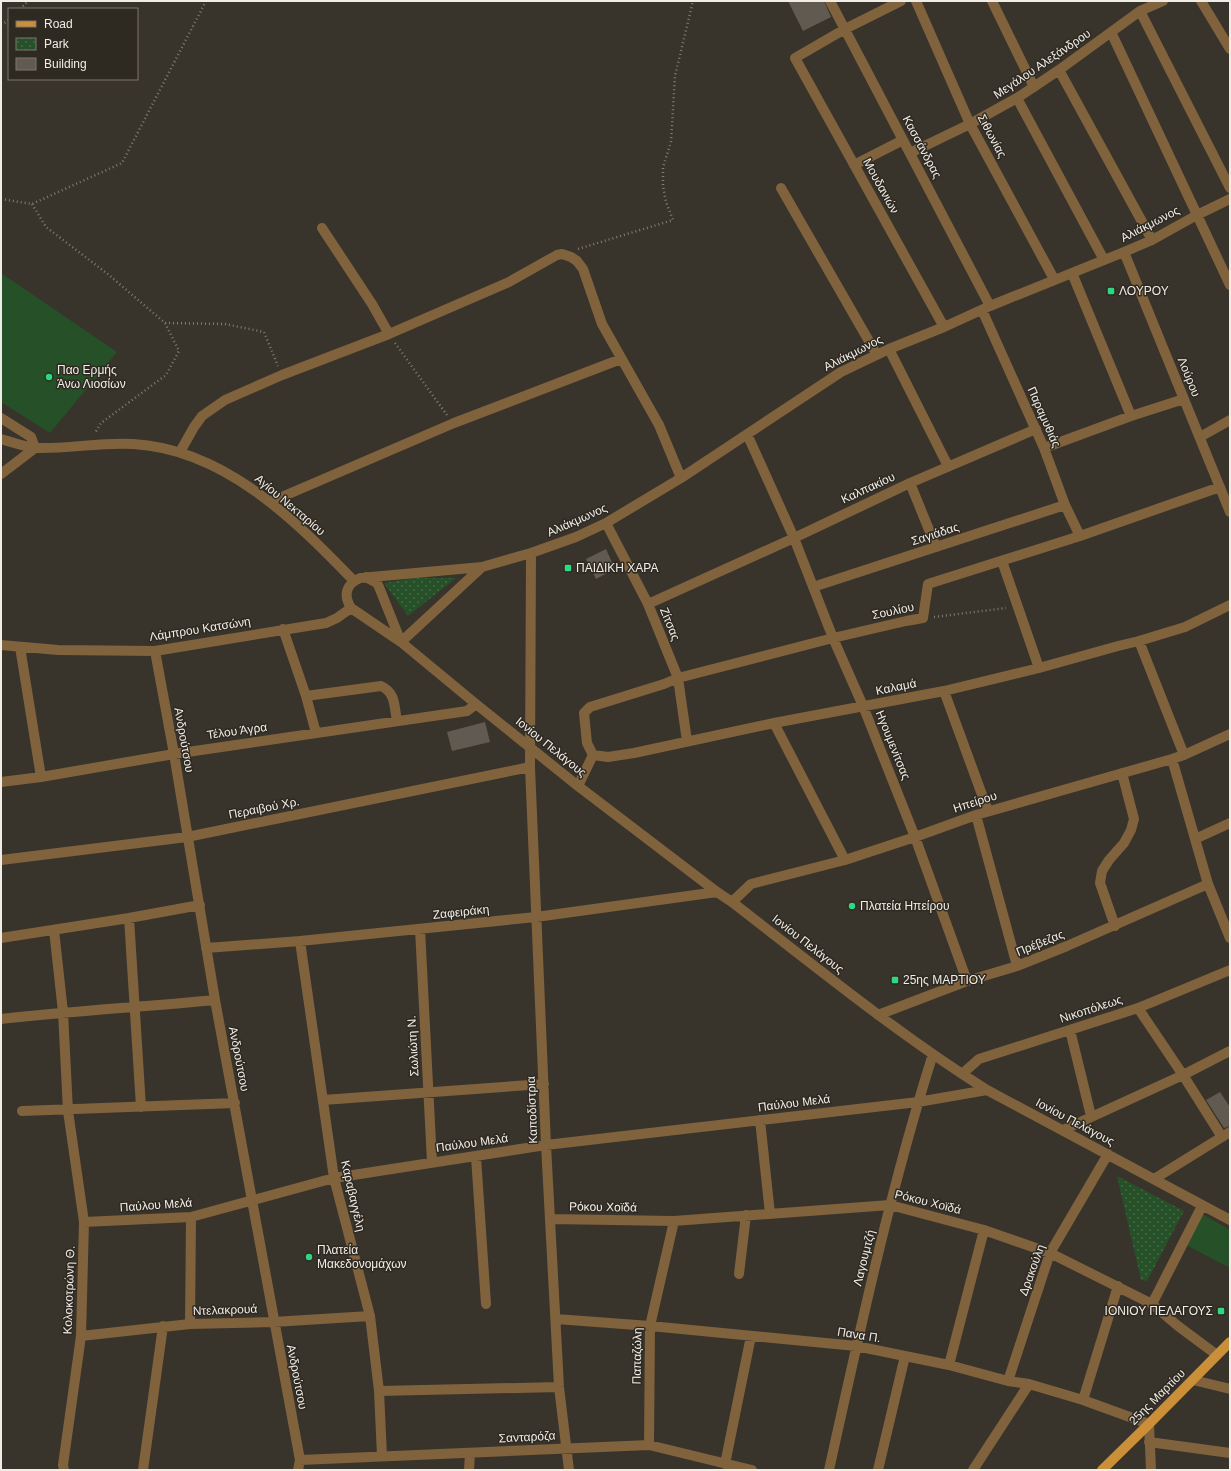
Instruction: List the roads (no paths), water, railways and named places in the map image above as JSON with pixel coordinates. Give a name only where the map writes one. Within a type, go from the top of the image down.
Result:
[{"type":"main road","name":"25ης Μαρτίου","points":[[1102,1470],[1230,1342]]},
{"type":"street","name":"Κασσάνδρας","points":[[830,1],[910,153],[986,308]]},
{"type":"street","points":[[845,29],[901,1]]},
{"type":"street","name":"Σιθωνίας","points":[[916,1],[970,124],[1054,279]]},
{"type":"street","points":[[992,1],[1034,87]]},
{"type":"street","name":"Μεγάλου Αλεξάνδρου","points":[[910,153],[970,124],[1017,98],[1059,70],[1140,11],[1163,1]]},
{"type":"street","points":[[1201,1],[1230,49]]},
{"type":"street","points":[[1140,11],[1230,188]]},
{"type":"street","name":"Μουδανιών","points":[[845,29],[795,58],[944,327]]},
{"type":"street","points":[[1111,32],[1230,285]]},
{"type":"street","points":[[1059,70],[1152,240]]},
{"type":"street","points":[[1017,98],[1104,260]]},
{"type":"street","points":[[854,165],[903,140]]},
{"type":"street","points":[[781,188],[877,355]]},
{"type":"street","name":"Αλιάκμωνος","points":[[366,577],[482,567],[531,553],[576,537],[606,523],[681,478],[840,372],[889,349],[944,327],[1054,279],[1152,240],[1230,199]]},
{"type":"street","points":[[322,228],[372,304],[389,334]]},
{"type":"street","name":"Λούρου","points":[[1124,252],[1230,512]]},
{"type":"street","points":[[180,452],[202,416],[225,400],[282,375],[389,334],[509,282],[557,255],[562,254],[571,256],[583,269],[602,324],[659,425],[681,478]]},
{"type":"street","points":[[1072,273],[1131,416]]},
{"type":"street","name":"Παραμυθιάς","points":[[986,308],[1044,448],[1065,506],[1080,536]]},
{"type":"street","points":[[889,349],[948,466]]},
{"type":"street","points":[[270,502],[454,423],[621,360]]},
{"type":"street","points":[[1044,448],[1131,416],[1184,399]]},
{"type":"street","points":[[1,418],[31,437],[35,448],[1,474]]},
{"type":"street","points":[[1200,437],[1230,420]]},
{"type":"street","name":"Καλπακίου","points":[[648,604],[794,538],[910,483],[1036,429]]},
{"type":"street","name":"Ηγουμενίτσας","points":[[747,434],[794,538],[833,638],[863,706],[915,837],[967,981]]},
{"type":"street","name":"Αγίου Νεκταρίου","points":[[1,439],[35,448],[134,444],[160,447],[180,452],[207,463],[242,482],[270,502],[326,552],[354,581]]},
{"type":"street","points":[[910,483],[936,547]]},
{"type":"street","name":"Σουλίου","points":[[593,755],[587,744],[584,713],[590,707],[664,684],[678,678],[833,638],[923,618],[928,584],[1080,536],[1220,487]]},
{"type":"street","name":"Σαγιάδας","points":[[813,587],[1065,506]]},
{"type":"street","name":"Ζίτσας","points":[[606,523],[648,604],[678,678],[687,741]]},
{"type":"street","name":"Καποδίστρια","points":[[531,553],[530,767],[536,917],[559,1387],[565,1449],[569,1470]]},
{"type":"street","points":[[1002,561],[1039,668]]},
{"type":"street","name":"Αλιάκμωνος","points":[[401,642],[482,567]]},
{"type":"street","points":[[366,577],[377,583],[401,642],[351,608],[346,601],[346,594],[350,585],[354,581],[366,577]]},
{"type":"street","name":"Καλαμά","points":[[593,755],[608,757],[944,690],[1039,668],[1185,627],[1230,605]]},
{"type":"street","name":"Λάμπρου Κατσώνη","points":[[1,645],[58,650],[155,651],[326,622],[337,618],[351,608]]},
{"type":"street","points":[[283,629],[306,696],[316,733]]},
{"type":"street","points":[[1139,641],[1184,755]]},
{"type":"street","name":"Ιονίου Πελάγους","points":[[401,642],[578,786],[732,902],[878,1015],[933,1054],[988,1090],[1230,1220]]},
{"type":"street","points":[[20,647],[41,777]]},
{"type":"street","name":"Ανδρούτσου","points":[[155,651],[200,906],[214,1000],[253,1201],[299,1465]]},
{"type":"street","points":[[306,696],[381,686],[388,689],[392,694],[397,721]]},
{"type":"street","points":[[944,690],[988,811]]},
{"type":"street","name":"Τέλου Άγρα","points":[[1,782],[41,777],[174,754],[467,711],[476,704]]},
{"type":"street","points":[[774,723],[845,860]]},
{"type":"street","name":"Ηπείρου","points":[[732,902],[751,884],[845,860],[988,811],[1172,759],[1230,734]]},
{"type":"street","points":[[578,786],[593,755]]},
{"type":"street","points":[[1172,759],[1208,884],[1230,938]]},
{"type":"street","name":"Περαιβού Χρ.","points":[[1,860],[187,837],[530,767]]},
{"type":"street","points":[[1115,926],[1100,883],[1102,871],[1109,860],[1124,843],[1131,830],[1134,819],[1122,773]]},
{"type":"street","points":[[976,815],[1017,966]]},
{"type":"street","points":[[1195,839],[1230,823]]},
{"type":"street","name":"Πρέβεζας","points":[[878,1015],[967,981],[1017,966],[1115,926],[1208,884]]},
{"type":"street","name":"Ζαφειράκη","points":[[206,948],[300,941],[536,917],[717,892]]},
{"type":"street","points":[[1,938],[200,906]]},
{"type":"street","points":[[129,918],[141,1106]]},
{"type":"street","name":"Σωλιώτη Ν.","points":[[420,929],[432,1162]]},
{"type":"street","name":"Κολοκοτρώνη Θ.","points":[[54,930],[62,1012],[68,1111],[84,1222],[81,1336],[62,1465],[66,1470]]},
{"type":"street","name":"Καραβαγγέλη","points":[[300,941],[334,1178],[370,1316],[379,1391],[382,1456]]},
{"type":"street","name":"Νικοπόλεως","points":[[962,1074],[980,1059],[1138,1008],[1230,970]]},
{"type":"street","points":[[1,1019],[62,1012],[214,1000]]},
{"type":"street","points":[[1138,1008],[1226,1135],[1154,1180]]},
{"type":"street","points":[[1070,1030],[1091,1116]]},
{"type":"street","points":[[1063,1130],[1183,1075],[1230,1051]]},
{"type":"street","name":"Λαγουμτζή","points":[[829,1470],[856,1346],[890,1205],[918,1102],[933,1054]]},
{"type":"street","points":[[323,1100],[544,1084]]},
{"type":"street","name":"Παύλου Μελά","points":[[84,1222],[191,1217],[334,1178],[432,1162],[476,1157],[546,1145],[918,1102],[988,1090]]},
{"type":"street","points":[[22,1111],[68,1111],[141,1106],[235,1103]]},
{"type":"street","points":[[760,1120],[770,1214]]},
{"type":"street","name":"Δρακούλη","points":[[1008,1381],[1050,1253],[1108,1154]]},
{"type":"street","points":[[476,1157],[486,1304]]},
{"type":"street","name":"Ρόκου Χοϊδά","points":[[550,1218],[674,1221],[890,1205],[984,1230],[1050,1253],[1152,1304],[1178,1326],[1217,1355]]},
{"type":"street","points":[[1152,1304],[1202,1206]]},
{"type":"street","points":[[739,1274],[746,1215]]},
{"type":"street","points":[[190,1324],[191,1217]]},
{"type":"street","name":"Παπαζώλη","points":[[649,1445],[650,1326],[674,1221]]},
{"type":"street","points":[[949,1365],[984,1230]]},
{"type":"street","points":[[1083,1400],[1118,1286]]},
{"type":"street","name":"Ντελακρουά","points":[[81,1336],[190,1324],[274,1322],[370,1316]]},
{"type":"street","name":"Πανα Π.","points":[[556,1319],[650,1326],[856,1346],[949,1365],[1008,1381],[1029,1384],[1083,1400],[1149,1424]]},
{"type":"street","points":[[143,1470],[163,1326]]},
{"type":"street","points":[[725,1464],[751,1336]]},
{"type":"street","points":[[878,1470],[905,1356]]},
{"type":"street","points":[[1193,1380],[1230,1389]]},
{"type":"street","points":[[973,1470],[1029,1384]]},
{"type":"street","points":[[379,1391],[559,1387]]},
{"type":"street","points":[[1149,1424],[1151,1470]]},
{"type":"street","points":[[1149,1442],[1230,1453]]},
{"type":"street","name":"Σανταρόζα","points":[[299,1465],[382,1456],[649,1445],[752,1470]]},
{"type":"street","points":[[469,1470],[470,1453]]},
{"type":"place","name":"ΛΟΥΡΟΥ","points":[[1111,291]]},
{"type":"place","name":"Παο Ερμής Άνω Λιοσίων","points":[[49,377]]},
{"type":"place","name":"ΠΑΙΔΙΚΗ ΧΑΡΑ","points":[[568,568]]},
{"type":"place","name":"Πλατεία Ηπείρου","points":[[852,906]]},
{"type":"place","name":"25ης ΜΑΡΤΙΟΥ","points":[[895,980]]},
{"type":"place","name":"Πλατεία Μακεδονομάχων","points":[[309,1257]]},
{"type":"place","name":"ΙΟΝΙΟΥ ΠΕΛΑΓΟΥΣ","points":[[1221,1311]]}]
